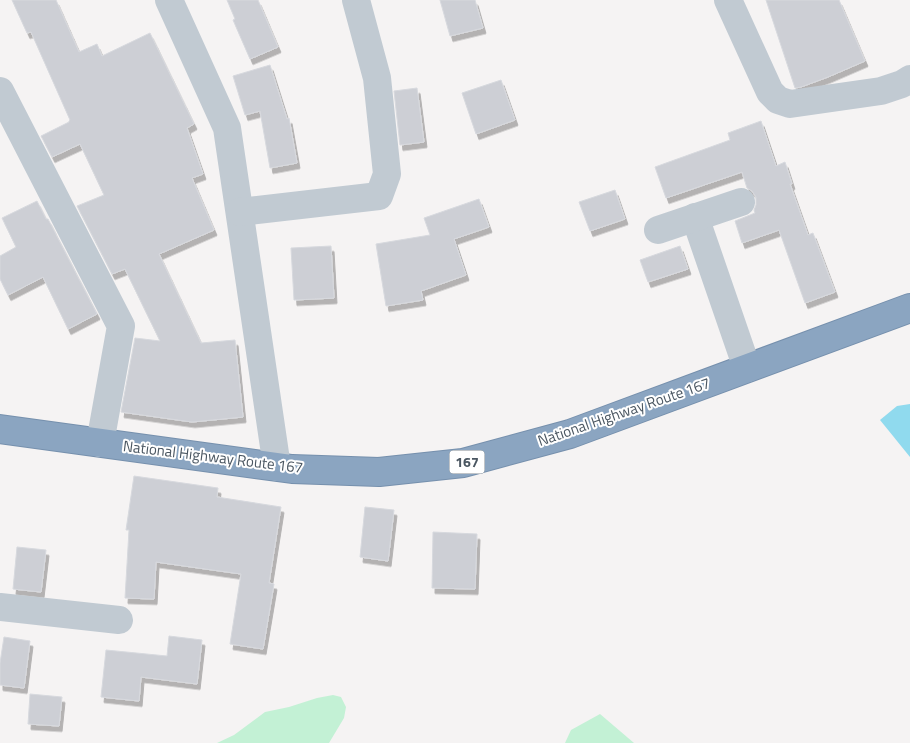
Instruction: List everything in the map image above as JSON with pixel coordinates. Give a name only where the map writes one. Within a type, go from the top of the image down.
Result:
[{"type":"highway","name":"National Highway Route 167","points":[[0,429],[292,468],[379,472],[463,463],[570,434],[910,308]]},
{"type":"street","points":[[169,0],[227,128],[277,466]]},
{"type":"street","points":[[240,212],[379,196],[387,174],[378,78],[356,0]]},
{"type":"street","points":[[728,0],[770,92],[778,100],[790,104],[881,91],[902,84],[910,79]]},
{"type":"street","points":[[0,91],[121,326],[100,443]]},
{"type":"street","points":[[658,230],[741,202]]},
{"type":"street","points":[[696,217],[747,368]]},
{"type":"street","points":[[0,607],[119,620]]},
{"type":"green space","points":[[333,695],[341,697],[346,707],[344,718],[329,743],[217,743],[234,735],[265,712]]},
{"type":"green space","points":[[600,714],[634,743],[565,743],[571,730]]},
{"type":"water","points":[[910,404],[910,457],[880,420],[897,406]]},
{"type":"building","points":[[12,0],[56,0],[79,52],[97,44],[102,56],[150,33],[194,124],[187,128],[203,174],[192,178],[214,230],[159,254],[201,343],[235,340],[243,417],[192,422],[121,412],[135,338],[160,341],[125,269],[112,274],[77,206],[104,195],[80,144],[52,157],[41,136],[70,120],[31,32],[27,33]]},
{"type":"building","points":[[227,0],[258,0],[278,47],[250,59],[233,20],[235,19]]},
{"type":"building","points":[[440,0],[475,0],[483,28],[450,36]]},
{"type":"building","points":[[766,0],[839,0],[865,61],[828,77],[795,88]]},
{"type":"building","points":[[270,65],[287,119],[289,118],[297,163],[270,168],[260,111],[245,115],[233,76]]},
{"type":"building","points":[[501,80],[515,120],[476,134],[462,93]]},
{"type":"building","points":[[417,88],[424,142],[400,145],[394,91]]},
{"type":"building","points":[[761,121],[776,166],[785,162],[792,184],[790,184],[808,235],[813,233],[835,292],[805,303],[779,230],[742,243],[735,221],[755,213],[756,197],[747,188],[742,172],[666,198],[655,167],[730,140],[728,133]]},
{"type":"building","points":[[615,190],[625,219],[590,231],[579,202]]},
{"type":"building","points":[[479,199],[489,227],[454,239],[466,275],[421,291],[423,300],[386,306],[376,244],[430,235],[424,218]]},
{"type":"building","points":[[37,201],[97,314],[68,329],[43,277],[8,295],[0,279],[0,256],[16,247],[2,218]]},
{"type":"building","points":[[331,246],[334,298],[294,300],[291,248]]},
{"type":"building","points":[[680,246],[688,269],[648,282],[640,260]]},
{"type":"building","points":[[134,476],[218,488],[217,497],[281,507],[269,583],[274,584],[263,649],[230,644],[241,574],[156,562],[154,599],[125,598],[129,530],[126,530]]},
{"type":"building","points":[[365,507],[394,510],[388,561],[360,557]]},
{"type":"building","points":[[433,532],[477,534],[475,589],[432,588]]},
{"type":"building","points":[[17,547],[46,550],[41,592],[13,589]]},
{"type":"building","points":[[169,636],[202,640],[197,684],[141,677],[139,701],[101,697],[106,650],[167,656]]},
{"type":"building","points":[[4,637],[30,641],[24,688],[0,685],[0,663]]},
{"type":"building","points":[[30,694],[62,697],[59,726],[28,724]]}]
